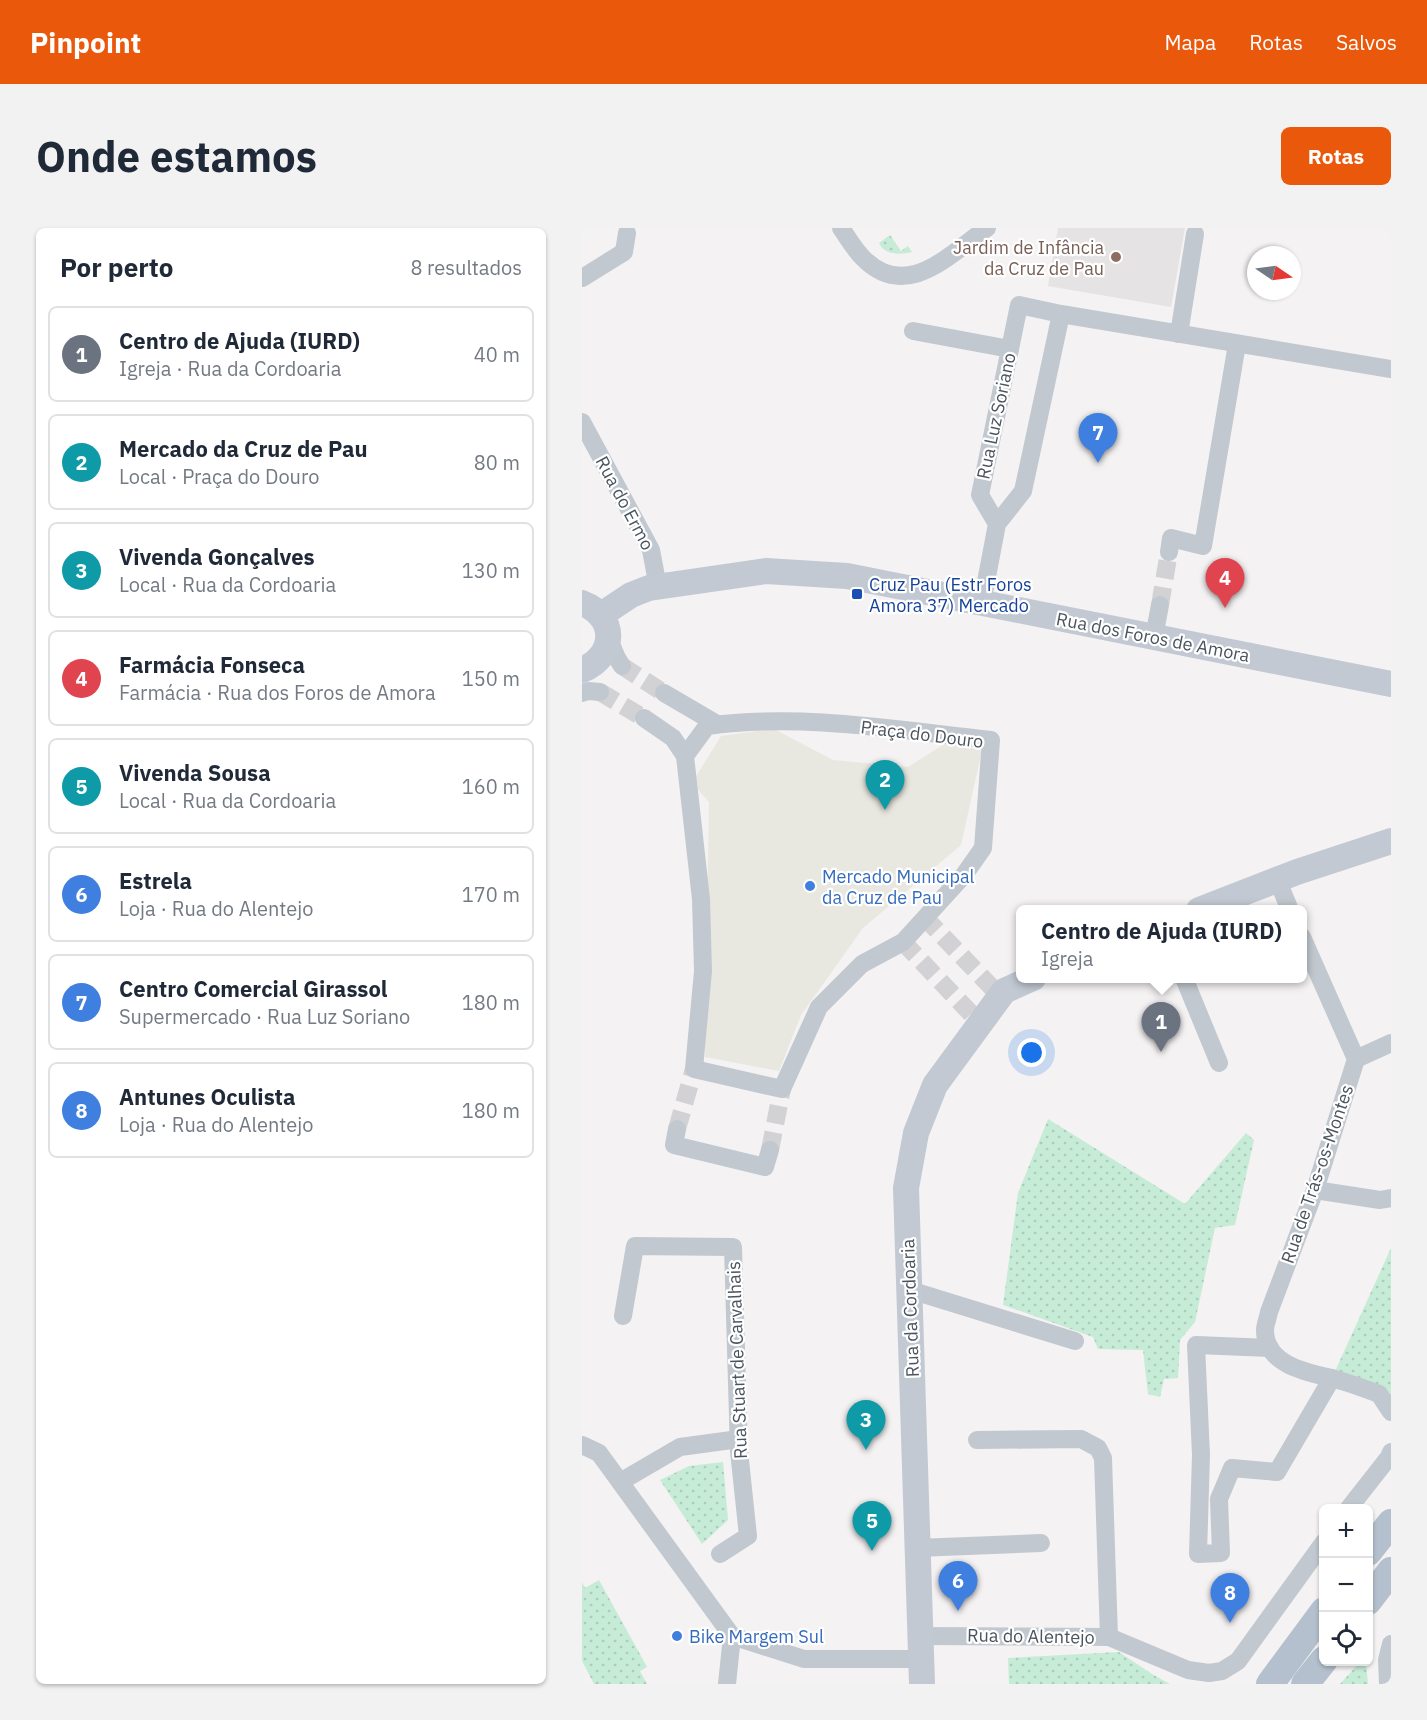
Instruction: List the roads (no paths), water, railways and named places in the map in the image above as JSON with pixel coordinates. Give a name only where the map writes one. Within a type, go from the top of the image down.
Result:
[{"type":"main road","points":[[1373,1546],[1391,1523]]},
{"type":"main road","points":[[1373,1594],[1391,1571]]},
{"type":"main road","points":[[1270,1684],[1322,1612]]},
{"type":"main road","points":[[1305,1684],[1319,1665]]},
{"type":"street","points":[[841,228],[862,257],[875,268],[894,276],[909,277],[924,273],[987,228]]},
{"type":"street","points":[[582,278],[624,252],[627,233]]},
{"type":"street","points":[[1179,334],[1195,234]]},
{"type":"street","name":"Rua Luz Soriano","points":[[997,524],[980,495],[1019,305],[1391,369]]},
{"type":"street","points":[[982,603],[997,524],[1023,491],[1061,314]]},
{"type":"street","points":[[913,331],[1010,349]]},
{"type":"street","points":[[1169,552],[1171,538],[1203,546],[1237,344]]},
{"type":"street","name":"Rua do Ermo","points":[[582,422],[651,550],[658,587]]},
{"type":"street","name":"Rua dos Foros de Amora","points":[[597,618],[631,595],[658,587],[766,571],[808,572],[847,576],[1391,684]]},
{"type":"street","points":[[1154,637],[1160,605]]},
{"type":"street","points":[[597,618],[622,666]]},
{"type":"street","points":[[582,670],[601,659],[606,648],[597,618]]},
{"type":"street","points":[[664,693],[717,724]]},
{"type":"street","points":[[644,718],[673,738],[685,756],[707,726],[717,724]]},
{"type":"street","name":"Praça do Douro","points":[[685,756],[701,899],[703,971],[694,1069],[782,1089],[819,1007],[862,964],[903,942],[964,875],[983,848],[991,740],[811,721],[733,721],[717,724]]},
{"type":"street","points":[[1209,905],[1276,879],[1391,841]]},
{"type":"street","points":[[1276,879],[1288,905]]},
{"type":"street","points":[[1307,949],[1356,1059],[1391,1043]]},
{"type":"street","name":"Rua da Cordoaria","points":[[922,1684],[906,1188],[916,1133],[935,1086],[1004,991],[1022,983]]},
{"type":"street","points":[[1186,983],[1219,1063]]},
{"type":"street","name":"Rua de Trás-os-Montes","points":[[1270,1348],[1265,1332],[1269,1312],[1316,1190],[1356,1059]]},
{"type":"street","points":[[676,1129],[674,1145],[765,1167],[770,1150]]},
{"type":"street","points":[[1316,1190],[1380,1200],[1391,1198]]},
{"type":"street","name":"Rua Stuart de Carvalhais","points":[[623,1316],[635,1246],[734,1247],[739,1439],[748,1536],[720,1554]]},
{"type":"street","points":[[910,1290],[1075,1341]]},
{"type":"street","points":[[1332,1378],[1277,1472],[1232,1468],[1219,1499],[1221,1553],[1198,1554],[1201,1455],[1196,1345],[1270,1348],[1279,1359],[1296,1369],[1332,1378],[1379,1394],[1391,1412]]},
{"type":"street","points":[[620,1482],[680,1447],[739,1439]]},
{"type":"street","points":[[977,1440],[1081,1439],[1098,1448],[1103,1458],[1109,1638]]},
{"type":"street","points":[[582,1445],[599,1453],[732,1636],[727,1684]]},
{"type":"street","points":[[1353,1504],[1391,1452]]},
{"type":"street","points":[[917,1548],[1041,1543]]},
{"type":"street","name":"Rua do Alentejo","points":[[732,1636],[804,1659],[921,1647],[1109,1638],[1188,1670],[1209,1673],[1222,1671],[1238,1661],[1319,1548]]},
{"type":"street","points":[[1388,1684],[1387,1660],[1391,1644]]},
{"type":"tunnel","points":[[1160,605],[1169,552]]},
{"type":"tunnel","points":[[622,666],[664,693]]},
{"type":"tunnel","points":[[600,692],[644,718]]},
{"type":"tunnel","points":[[927,916],[928,921],[1000,996]]},
{"type":"tunnel","points":[[903,942],[980,1023]]},
{"type":"tunnel","points":[[677,1129],[694,1069]]},
{"type":"tunnel","points":[[770,1150],[782,1089]]},
{"type":"place","name":"Jardim de Infância da Cruz de Pau","points":[[1116,257]]},
{"type":"place","name":"Centro Comercial Girassol","points":[[1098,463]]},
{"type":"place","name":"Cruz Pau (Estr Foros Amora 37) Mercado","points":[[857,594]]},
{"type":"place","name":"Farmácia Fonseca","points":[[1225,608]]},
{"type":"place","name":"Mercado da Cruz de Pau","points":[[885,810]]},
{"type":"place","name":"Mercado Municipal da Cruz de Pau","points":[[810,886]]},
{"type":"place","name":"Centro de Ajuda (IURD)","points":[[1161,1052]]},
{"type":"place","name":"Vivenda Gonçalves","points":[[866,1450]]},
{"type":"place","name":"Vivenda Sousa","points":[[872,1551]]},
{"type":"place","name":"Estrela","points":[[958,1611]]},
{"type":"place","name":"Antunes Oculista","points":[[1230,1623]]},
{"type":"place","name":"Bike Margem Sul","points":[[677,1636]]}]
